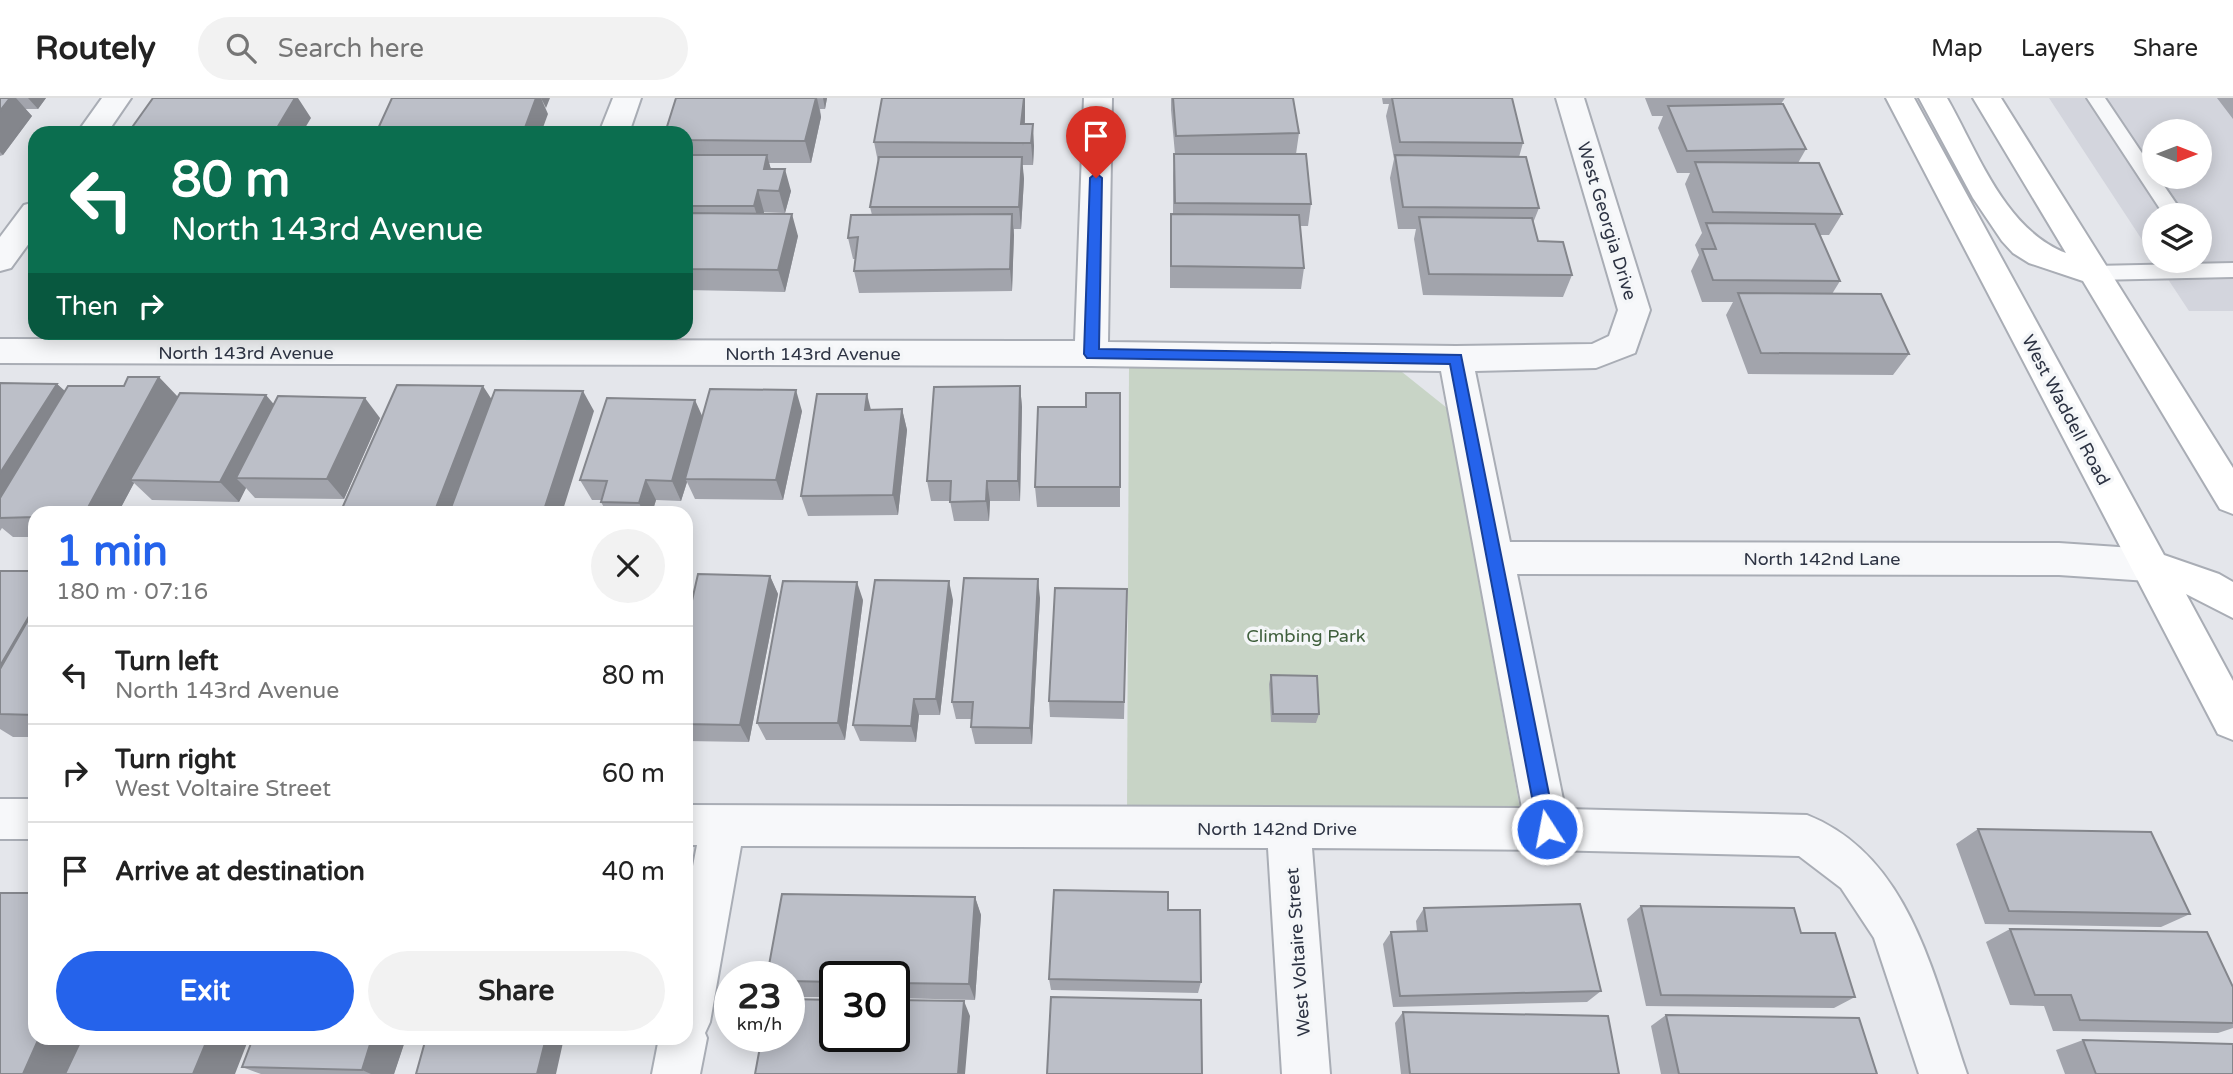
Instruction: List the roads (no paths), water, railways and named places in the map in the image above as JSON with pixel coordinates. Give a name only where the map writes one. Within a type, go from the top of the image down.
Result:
[{"type":"main road","name":"West Waddell Road","points":[[1900,98],[2233,721]]},
{"type":"main road","points":[[1933,98],[2000,215],[2023,244],[2051,261],[2094,273]]},
{"type":"main road","points":[[1987,98],[2233,499]]},
{"type":"main road","points":[[2148,565],[2205,585],[2233,601]]},
{"type":"street","points":[[97,126],[117,98]]},
{"type":"street","points":[[617,126],[627,98]]},
{"type":"street","points":[[1091,354],[1098,98]]},
{"type":"street","name":"West Georgia Drive","points":[[1570,98],[1634,310],[1623,344]]},
{"type":"street","points":[[0,210],[28,211]]},
{"type":"street","points":[[0,260],[28,221]]},
{"type":"street","name":"North 143rd Avenue","points":[[0,351],[540,343],[1456,359],[1596,356],[1623,344]]},
{"type":"street","points":[[1456,359],[1547,829]]},
{"type":"street","name":"North 142nd Lane","points":[[1496,558],[2059,559],[2148,565]]},
{"type":"street","points":[[0,819],[28,819]]},
{"type":"street","points":[[693,945],[704,825]]},
{"type":"street","name":"North 142nd Drive","points":[[704,825],[1547,829],[1807,836],[1857,873],[1893,927],[1943,1074]]},
{"type":"street","name":"West Voltaire Street","points":[[1289,829],[1307,1074]]},
{"type":"street","points":[[676,1074],[682,1045]]},
{"type":"lane","points":[[2096,98],[2166,203]]},
{"type":"lane","points":[[2212,264],[2233,270]]},
{"type":"lane","points":[[2094,273],[2142,268]]},
{"type":"park label","name":"Climbing Park","points":[[1306,636]]}]
